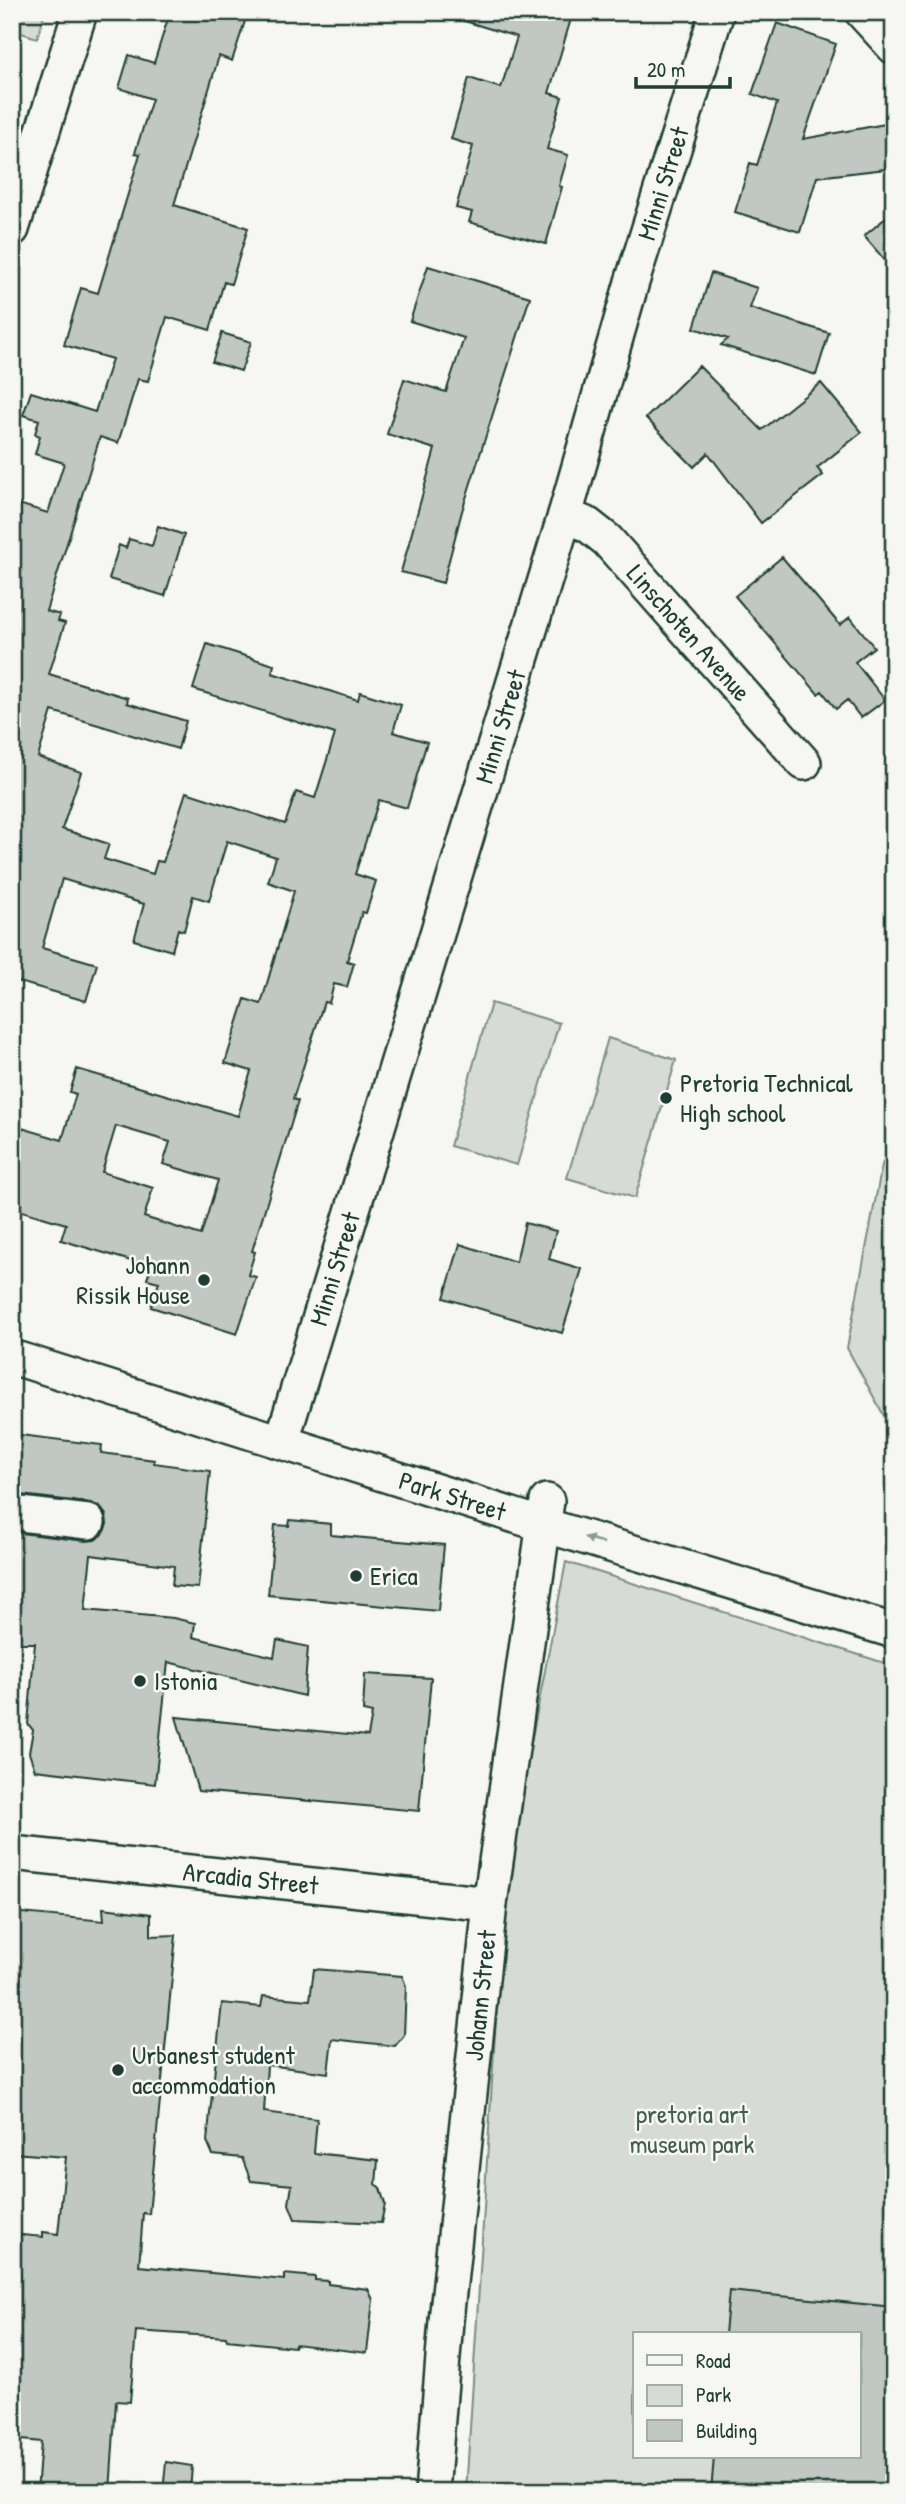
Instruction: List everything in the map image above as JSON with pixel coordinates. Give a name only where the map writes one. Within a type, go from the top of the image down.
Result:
[{"type":"street","points":[[12,229],[80,12]]},
{"type":"street","name":"Minni Street","points":[[285,1432],[565,514],[632,282],[717,12]]},
{"type":"street","points":[[862,12],[894,47]]},
{"type":"street","name":"Linschoten Avenue","points":[[565,514],[588,525],[607,540],[804,763]]},
{"type":"street","name":"Park Street","points":[[12,1338],[285,1432],[546,1513],[894,1631]]},
{"type":"street","name":"Park Street","points":[[12,1357],[285,1432]]},
{"type":"street","points":[[12,1513],[88,1522]]},
{"type":"street","name":"Park Street","points":[[546,1513],[709,1554],[894,1609]]},
{"type":"street","name":"Johann Street","points":[[432,2492],[446,2321],[490,1904],[546,1513]]},
{"type":"street","name":"Arcadia Street","points":[[12,1853],[490,1904]]},
{"type":"green space","points":[[12,12],[45,12],[37,38],[12,30]]},
{"type":"green space","points":[[491,1003],[559,1023],[517,1165],[450,1146]]},
{"type":"green space","points":[[608,1038],[676,1060],[635,1198],[567,1178]]},
{"type":"green space","points":[[894,1134],[894,1434],[847,1348],[882,1165]]},
{"type":"green space","name":"pretoria art museum park","points":[[566,1562],[894,1666],[894,2492],[466,2492],[505,1877]]},
{"type":"building","points":[[170,12],[248,12],[232,61],[219,56],[174,205],[248,228],[231,284],[224,282],[210,330],[167,317],[148,381],[138,379],[118,443],[100,437],[46,611],[60,615],[58,621],[65,623],[49,674],[128,698],[127,703],[186,721],[178,749],[52,711],[38,757],[81,772],[62,829],[109,844],[104,859],[153,874],[157,861],[163,862],[186,792],[285,824],[296,792],[315,798],[335,734],[193,689],[207,644],[274,665],[272,673],[358,700],[360,692],[401,705],[393,732],[427,742],[407,808],[379,800],[355,874],[376,881],[366,913],[362,912],[347,961],[354,963],[347,987],[334,984],[329,1003],[324,1002],[293,1099],[298,1101],[252,1251],[255,1252],[248,1275],[256,1277],[237,1334],[151,1307],[159,1282],[147,1279],[151,1267],[61,1240],[66,1224],[12,1208],[12,1125],[62,1140],[76,1094],[70,1092],[77,1069],[238,1116],[251,1071],[225,1063],[245,999],[261,1004],[294,891],[268,882],[276,857],[227,841],[209,901],[193,896],[184,931],[178,929],[172,951],[134,940],[144,904],[62,879],[42,948],[97,964],[86,1001],[12,980],[12,502],[48,513],[64,463],[35,454],[40,436],[35,434],[39,420],[23,415],[31,392],[95,412],[112,359],[64,345],[81,288],[98,293],[140,154],[135,153],[152,99],[119,88],[129,55],[154,63]],"holes":[[[116,1126],[170,1142],[163,1164],[218,1180],[201,1235],[144,1217],[153,1188],[102,1172]]]},
{"type":"building","points":[[459,12],[573,12],[549,93],[562,97],[547,149],[568,155],[546,244],[469,222],[472,212],[456,208],[473,146],[451,139],[469,78],[501,88],[517,37],[458,19]]},
{"type":"building","points":[[777,23],[836,44],[803,139],[891,123],[894,137],[894,168],[817,177],[800,232],[735,212],[750,163],[757,165],[777,103],[752,94]]},
{"type":"building","points":[[894,211],[894,271],[864,236]]},
{"type":"building","points":[[428,266],[530,297],[462,511],[443,583],[401,572],[435,449],[387,434],[404,379],[446,392],[464,338],[410,321]]},
{"type":"building","points":[[711,273],[757,288],[750,308],[829,333],[816,375],[721,345],[728,339],[694,328]]},
{"type":"building","points":[[222,333],[251,342],[241,371],[212,362]]},
{"type":"building","points":[[699,366],[762,430],[821,383],[862,432],[817,468],[823,475],[761,523],[708,453],[694,467],[646,418]]},
{"type":"building","points":[[158,526],[184,535],[165,596],[109,579],[119,545],[126,548],[129,539],[152,546]]},
{"type":"building","points":[[782,557],[840,625],[850,617],[874,647],[855,662],[885,700],[861,718],[847,700],[836,709],[822,691],[818,694],[735,596]]},
{"type":"building","points":[[525,1223],[556,1231],[549,1259],[582,1269],[562,1333],[444,1298],[460,1244],[516,1262]]},
{"type":"building","points":[[12,1434],[102,1445],[101,1453],[210,1471],[198,1588],[172,1586],[174,1566],[91,1555],[85,1610],[173,1618],[195,1623],[193,1637],[274,1657],[277,1640],[308,1647],[304,1696],[168,1662],[155,1784],[35,1770],[29,1753],[33,1730],[28,1724],[35,1643],[16,1643],[12,1532],[86,1541],[95,1540],[103,1534],[107,1524],[106,1515],[100,1507],[91,1503],[12,1494]]},
{"type":"building","name":"Erica","points":[[290,1520],[331,1524],[331,1535],[444,1545],[438,1611],[268,1595],[275,1525],[289,1526]]},
{"type":"building","points":[[365,1674],[431,1678],[419,1811],[198,1791],[176,1717],[368,1736],[372,1713],[363,1711]]},
{"type":"building","points":[[103,1908],[151,1914],[151,1936],[176,1935],[149,2214],[143,2213],[139,2266],[284,2280],[284,2274],[315,2277],[315,2280],[328,2281],[328,2284],[368,2289],[373,2300],[367,2353],[295,2344],[294,2347],[227,2340],[226,2337],[136,2331],[130,2402],[116,2401],[110,2492],[37,2492],[41,2442],[12,2439],[12,2234],[43,2237],[43,2232],[58,2234],[66,2157],[12,2153],[12,1912],[104,1921]]},
{"type":"building","points":[[314,1969],[402,1976],[406,1986],[404,2035],[395,2046],[332,2039],[328,2073],[267,2065],[264,2112],[317,2119],[314,2153],[378,2160],[376,2184],[385,2204],[381,2223],[295,2219],[289,2204],[292,2185],[251,2181],[242,2158],[213,2155],[207,2141],[222,2003],[261,2007],[263,1996],[310,2000]]},
{"type":"building","points":[[729,2291],[894,2307],[894,2492],[711,2492],[714,2458],[860,2458],[860,2332],[725,2332]]},
{"type":"building","points":[[166,2462],[192,2466],[190,2492],[163,2492]]},
{"type":"place","name":"Pretoria Technical High school","points":[[666,1098]]},
{"type":"place","name":"Johann Rissik House","points":[[204,1280]]},
{"type":"place","name":"Erica","points":[[356,1576]]},
{"type":"place","name":"Istonia","points":[[140,1681]]},
{"type":"place","name":"Urbanest student accommodation","points":[[118,2070]]}]
